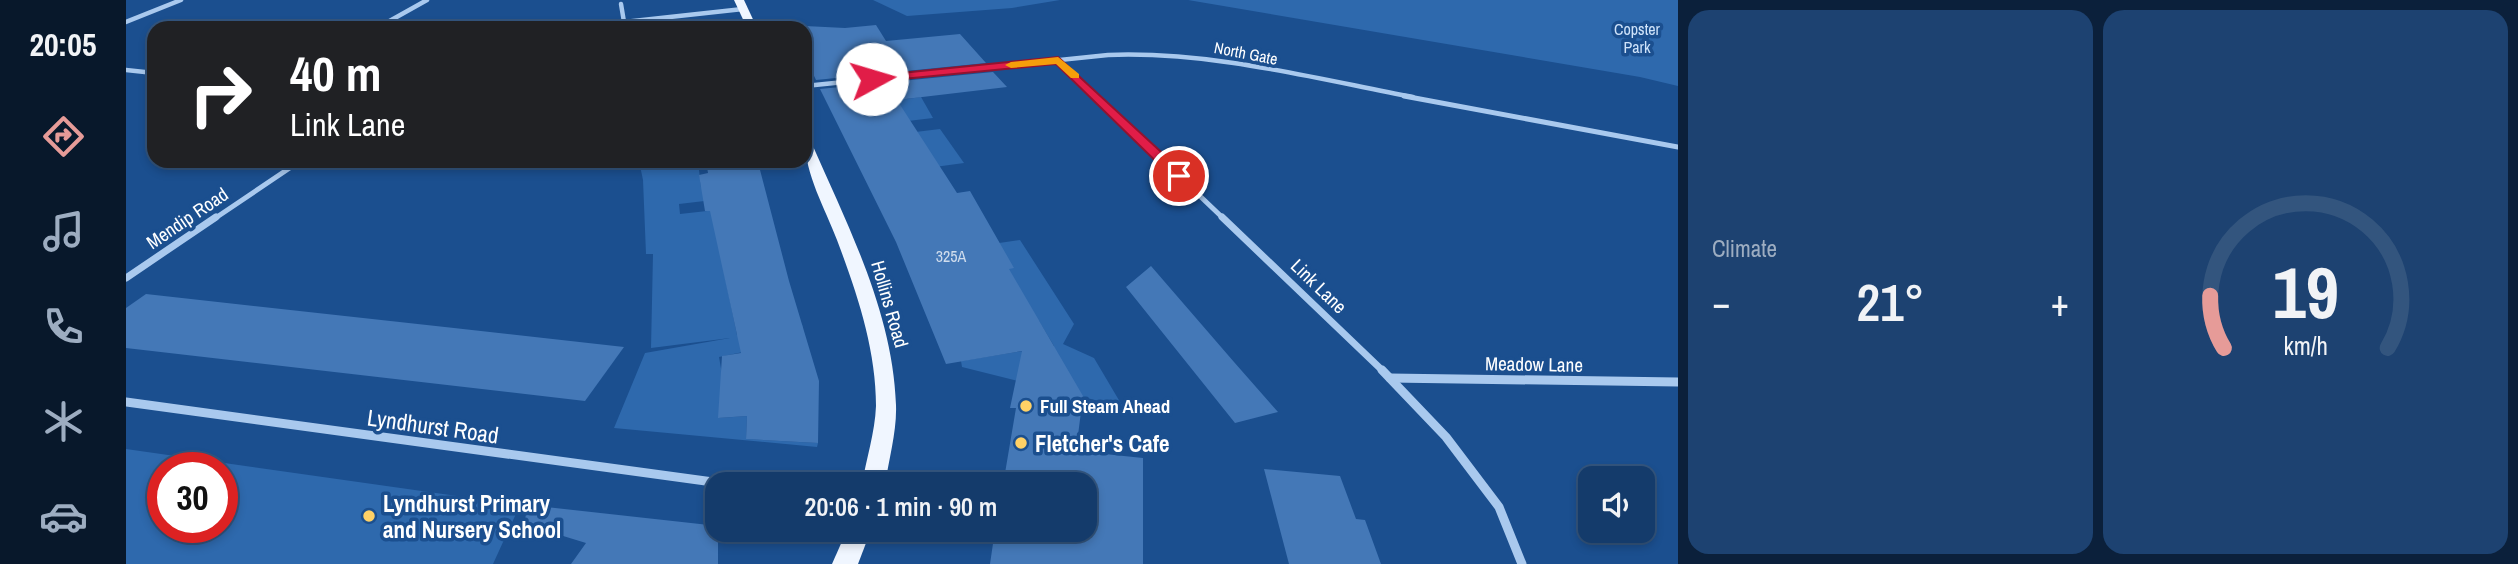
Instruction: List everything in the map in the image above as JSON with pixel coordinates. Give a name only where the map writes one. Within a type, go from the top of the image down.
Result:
[{"type":"main road","points":[[741,4],[749,21]]},
{"type":"main road","name":"Hollins Road","points":[[812,161],[847,245],[880,349],[886,407],[875,472]]},
{"type":"main road","points":[[845,564],[854,542]]},
{"type":"street","points":[[126,22],[181,0]]},
{"type":"street","points":[[390,21],[427,0]]},
{"type":"street","points":[[621,4],[624,21]]},
{"type":"street","points":[[630,21],[741,4]]},
{"type":"street","name":"North Gate","points":[[812,85],[1058,60],[1155,53],[1198,57],[1678,147]]},
{"type":"street","name":"Link Lane","points":[[1058,60],[1390,378],[1446,437],[1499,507],[1521,564]]},
{"type":"street","points":[[126,70],[147,72]]},
{"type":"street","name":"Mendip Road","points":[[126,278],[290,168]]},
{"type":"street","name":"Meadow Lane","points":[[1390,378],[1678,382]]},
{"type":"street","name":"Lyndhurst Road","points":[[126,402],[575,466],[705,481]]},
{"type":"green space","points":[[873,0],[1060,0],[1012,8],[907,16]]},
{"type":"green space","name":"Copster Park","points":[[1188,0],[1678,0],[1678,86],[1640,77]]},
{"type":"green space","points":[[871,92],[903,93],[907,99],[921,97],[933,118],[891,123]]},
{"type":"green space","points":[[940,129],[964,163],[920,169],[899,134]]},
{"type":"green space","points":[[640,168],[707,168],[699,170],[701,187],[713,200],[679,204],[680,214],[716,210],[724,272],[737,335],[802,324],[803,330],[743,352],[719,357],[722,374],[719,418],[747,416],[746,439],[818,443],[817,447],[614,428],[645,353],[730,338],[651,348],[653,254],[646,254]]},
{"type":"green space","points":[[1020,240],[1074,324],[1063,344],[1094,358],[1123,407],[962,367],[961,361],[1054,346],[1039,321],[1018,323],[999,243]]},
{"type":"green space","name":"Lyndhurst Primary and Nursery School","points":[[126,449],[147,452],[147,543],[238,543],[238,465],[520,505],[493,564],[126,564]]},
{"type":"building","points":[[876,25],[886,41],[960,34],[986,63],[816,80],[812,72],[812,26],[845,28]]},
{"type":"building","points":[[993,72],[1007,87],[897,100],[957,193],[970,191],[1014,268],[1009,269],[1083,396],[1076,451],[1143,458],[1143,564],[990,564],[993,542],[1097,542],[1097,472],[1005,472],[1016,408],[1010,408],[1022,351],[946,364],[896,242],[820,89]]},
{"type":"building","points":[[707,168],[760,168],[819,381],[818,443],[746,439],[747,416],[718,418],[722,356],[741,353],[710,211],[705,211],[699,175],[708,173]]},
{"type":"building","points":[[1151,266],[1278,412],[1235,423],[1126,287]]},
{"type":"building","points":[[146,294],[624,347],[585,401],[126,348],[126,308]]},
{"type":"building","points":[[1264,469],[1340,476],[1356,519],[1365,520],[1381,564],[1289,564]]},
{"type":"building","points":[[528,505],[705,525],[705,542],[718,542],[718,564],[571,564],[586,543],[524,524]]},
{"type":"slow traffic","points":[[1011,65],[1058,60],[1075,76]]},
{"type":"place","name":"Full Steam Ahead","points":[[1026,406]]},
{"type":"place","name":"Fletcher's Cafe","points":[[1021,443]]},
{"type":"place","name":"Lyndhurst Primary and Nursery School","points":[[369,516]]},
{"type":"route","points":[[872,79],[1058,60],[1179,176]]}]
